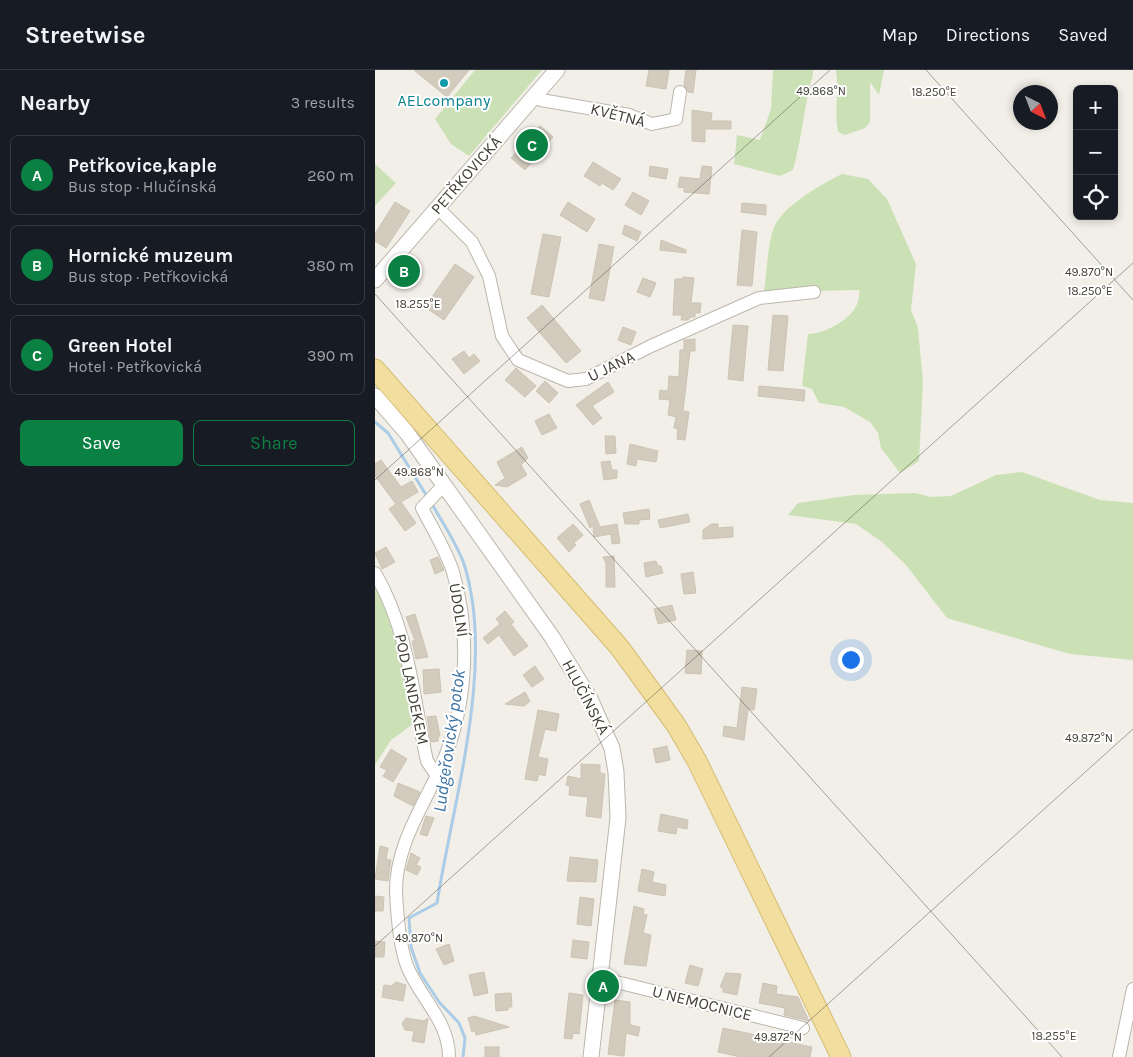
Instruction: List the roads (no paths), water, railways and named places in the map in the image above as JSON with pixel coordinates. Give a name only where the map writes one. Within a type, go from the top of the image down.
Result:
[{"type":"main road","points":[[375,369],[614,641],[676,725],[702,770],[841,1057]]},
{"type":"street","name":"PETŘKOVICKÁ","points":[[375,280],[557,70]]},
{"type":"street","name":"KVĚTNÁ","points":[[534,97],[541,100],[629,116],[652,124],[676,119],[680,92]]},
{"type":"street","name":"U JANA","points":[[437,208],[472,242],[489,276],[502,336],[517,360],[568,381],[586,379],[651,346],[759,298],[813,292]]},
{"type":"street","name":"HLUČÍNSKÁ","points":[[375,396],[407,433],[434,494],[578,678],[601,721],[611,748],[616,772],[617,818],[591,1057]]},
{"type":"street","name":"ÚDOLNÍ","points":[[434,494],[422,508],[453,572],[466,656],[464,678],[446,753],[437,776],[407,835],[398,863],[396,894],[407,965],[445,1030],[449,1044],[449,1057]]},
{"type":"street","name":"POD LANDEKEM","points":[[375,573],[394,611],[403,638],[427,761],[437,776]]},
{"type":"street","name":"U NEMOCNICE","points":[[600,978],[803,1028]]},
{"type":"street","points":[[1119,1057],[1133,988]]},
{"type":"waterway","name":"Ludgeřovický potok","points":[[375,422],[388,433],[428,498]]},
{"type":"waterway","name":"Ludgeřovický potok","points":[[432,504],[461,556],[473,603],[476,645],[474,688],[469,733],[437,903],[409,918],[411,947],[420,973],[439,1002],[459,1023],[465,1038],[463,1057]]},
{"type":"place","name":"AELcompany","points":[[444,83]]},
{"type":"place","name":"Green Hotel","points":[[532,145]]},
{"type":"place","name":"Hornické muzeum","points":[[404,271]]},
{"type":"place","name":"Petřkovice,kaple","points":[[603,986]]}]
